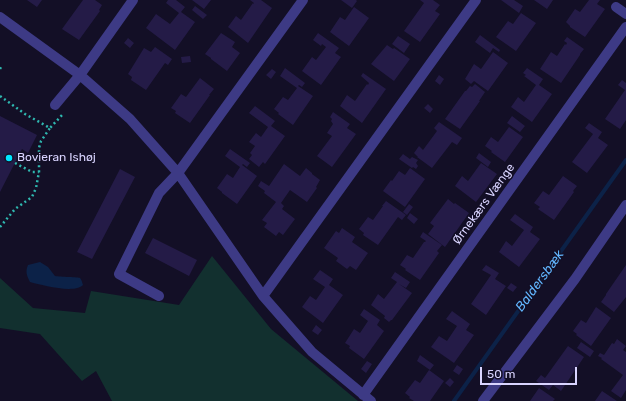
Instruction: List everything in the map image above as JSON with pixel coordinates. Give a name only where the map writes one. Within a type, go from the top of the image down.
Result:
[{"type":"street","points":[[55,105],[80,75],[133,0]]},
{"type":"street","points":[[159,296],[119,274],[159,193],[178,173],[303,0]]},
{"type":"street","points":[[263,296],[476,0]]},
{"type":"street","points":[[616,7],[626,14]]},
{"type":"street","name":"Ørnekærs Vænge","points":[[0,17],[80,75],[130,119],[178,173],[263,296],[312,352],[367,398],[626,27]]},
{"type":"street","points":[[483,401],[575,279],[626,205]]},
{"type":"path","points":[[0,96],[25,114],[50,128]]},
{"type":"path","points":[[0,227],[15,209],[32,197],[36,188],[39,172],[40,141],[64,112]]},
{"type":"path","points":[[15,163],[32,172],[39,172]]},
{"type":"green space","points":[[212,256],[271,329],[358,401],[112,401],[96,371],[82,381],[40,334],[0,328],[0,278],[33,308],[85,313],[91,291],[179,305]]},
{"type":"water","points":[[40,262],[48,267],[55,276],[80,278],[83,285],[79,288],[65,289],[30,282],[27,274],[28,265]]},
{"type":"building","points":[[27,0],[42,0],[37,7]]},
{"type":"building","points":[[83,0],[95,0],[102,5],[99,10],[100,11],[79,40],[62,29]]},
{"type":"building","points":[[168,0],[176,0],[185,7],[181,12],[195,22],[175,50],[146,28],[156,14],[170,24],[179,13],[166,3]]},
{"type":"building","points":[[192,0],[211,0],[204,9]]},
{"type":"building","points":[[250,0],[261,0],[272,8],[248,43],[228,27],[236,16],[241,20],[253,3],[254,4],[254,3]]},
{"type":"building","points":[[341,0],[356,0],[357,1],[352,8]]},
{"type":"building","points":[[420,0],[433,0],[440,5],[435,11],[440,14],[420,42],[404,31],[424,3]]},
{"type":"building","points":[[501,0],[514,0],[523,6],[519,13]]},
{"type":"building","points":[[534,0],[553,0],[547,9]]},
{"type":"building","points":[[589,0],[600,0],[597,4],[605,9],[585,37],[570,27],[566,22],[575,9],[580,12]]},
{"type":"building","points":[[195,6],[207,15],[203,19],[192,10]]},
{"type":"building","points":[[354,7],[369,18],[349,46],[330,32],[340,17],[345,20]]},
{"type":"building","points":[[521,13],[536,23],[516,51],[496,37],[508,21],[513,24]]},
{"type":"building","points":[[221,33],[235,42],[232,47],[240,53],[227,71],[205,54]]},
{"type":"building","points":[[318,33],[339,48],[335,53],[341,57],[321,85],[302,71],[312,57],[316,60],[326,47],[322,44],[321,46],[313,40]]},
{"type":"building","points":[[480,35],[500,50],[499,52],[493,48],[490,53],[475,42]]},
{"type":"building","points":[[398,36],[410,44],[404,53],[392,44]]},
{"type":"building","points":[[567,37],[584,49],[561,83],[540,69],[551,52],[557,56],[565,44],[566,45],[567,43],[564,41]]},
{"type":"building","points":[[128,38],[134,43],[130,48],[124,43]]},
{"type":"building","points":[[387,45],[410,59],[394,81],[371,64]]},
{"type":"building","points":[[155,47],[172,59],[168,65],[165,63],[146,90],[131,80],[132,77],[128,74],[144,48],[151,52]]},
{"type":"building","points":[[493,52],[508,63],[488,91],[474,81],[471,84],[465,79],[474,64],[481,69]]},
{"type":"building","points":[[190,56],[191,62],[182,63],[181,57]]},
{"type":"building","points":[[285,68],[305,83],[302,87],[299,85],[298,86],[313,96],[293,125],[278,114],[279,113],[274,109],[283,97],[288,100],[297,88],[280,76]]},
{"type":"building","points":[[527,68],[543,79],[539,85],[552,94],[532,122],[511,107],[518,97],[524,102],[536,85],[524,76],[526,75],[523,73]]},
{"type":"building","points":[[272,69],[276,72],[271,79],[266,75]]},
{"type":"building","points":[[363,73],[386,89],[362,123],[340,106],[347,95],[355,101],[367,84],[368,85],[369,83],[361,76]]},
{"type":"building","points":[[439,75],[444,79],[440,85],[435,81]]},
{"type":"building","points":[[200,78],[214,89],[190,123],[175,113],[176,111],[171,108],[181,94],[186,97]]},
{"type":"building","points":[[622,80],[626,83],[626,120],[620,129],[605,119],[625,90],[618,85]]},
{"type":"building","points":[[475,84],[485,92],[460,129],[445,119],[465,91],[470,86],[472,87]]},
{"type":"building","points":[[428,104],[433,109],[430,113],[424,108]]},
{"type":"building","points":[[255,106],[275,121],[271,126],[285,136],[265,164],[263,162],[259,167],[249,159],[252,155],[250,153],[255,146],[249,142],[256,133],[261,137],[268,127],[249,113]]},
{"type":"building","points":[[333,112],[350,124],[347,128],[356,134],[332,167],[317,156],[332,136],[327,133],[333,124],[330,117]]},
{"type":"building","name":"Bovieran Ishøj","points":[[0,116],[37,135],[28,153],[22,149],[0,192]]},
{"type":"building","points":[[512,116],[525,126],[520,132],[507,123]]},
{"type":"building","points":[[439,122],[462,138],[457,145],[452,142],[432,168],[414,153],[419,146],[423,150],[437,131],[434,128]]},
{"type":"building","points":[[589,123],[602,132],[598,138],[608,145],[587,173],[572,162],[593,134],[585,128]]},
{"type":"building","points":[[509,127],[523,137],[505,162],[485,146],[491,137],[498,142]]},
{"type":"building","points":[[230,149],[250,163],[247,167],[243,164],[242,165],[257,176],[237,204],[217,188],[227,174],[233,178],[240,167],[225,156]]},
{"type":"building","points":[[479,153],[491,162],[488,167],[476,158]]},
{"type":"building","points":[[403,154],[410,159],[412,157],[418,160],[416,163],[418,166],[416,169],[399,159]]},
{"type":"building","points":[[481,163],[497,174],[476,202],[455,186],[462,176],[468,181]]},
{"type":"building","points":[[284,164],[300,176],[306,168],[320,180],[316,187],[317,188],[307,202],[290,190],[281,203],[284,206],[282,209],[295,219],[283,235],[279,232],[276,236],[264,227],[267,223],[262,220],[276,202],[264,193],[265,191],[258,186],[261,181],[269,186]]},
{"type":"building","points":[[410,168],[425,179],[405,207],[383,191],[399,171],[405,175]]},
{"type":"building","points":[[120,169],[135,177],[92,259],[77,252]]},
{"type":"building","points":[[563,176],[577,186],[554,220],[538,209],[540,207],[534,203],[543,191],[549,195]]},
{"type":"building","points":[[448,199],[469,213],[445,247],[428,234],[434,226],[430,223]]},
{"type":"building","points":[[386,201],[406,215],[402,220],[398,217],[378,245],[363,235],[364,233],[359,229],[368,217],[373,220]]},
{"type":"building","points":[[409,204],[413,207],[407,215],[403,212]]},
{"type":"building","points":[[410,213],[418,219],[414,224],[407,218]]},
{"type":"building","points":[[515,214],[533,227],[530,232],[540,239],[519,267],[499,252],[506,241],[512,246],[524,230],[510,220]]},
{"type":"building","points":[[342,228],[355,237],[352,242],[368,253],[356,270],[350,266],[347,269],[336,261],[338,258],[324,248],[336,231],[339,233]]},
{"type":"building","points":[[423,232],[442,245],[437,251],[439,253],[420,280],[400,265],[407,255],[413,258],[426,241],[420,237]]},
{"type":"building","points":[[153,238],[197,260],[189,276],[145,253]]},
{"type":"building","points":[[486,265],[499,273],[495,279],[506,286],[486,315],[471,304],[491,275],[482,270]]},
{"type":"building","points":[[626,265],[626,297],[614,312],[601,302]]},
{"type":"building","points":[[320,270],[333,279],[329,285],[343,295],[323,323],[302,307],[310,296],[316,300],[325,287],[313,279]]},
{"type":"building","points":[[395,272],[410,282],[406,288],[399,284],[412,293],[389,322],[384,318],[385,316],[371,305],[378,294],[384,299],[397,282],[391,278]]},
{"type":"building","points":[[511,283],[517,287],[513,292],[507,288]]},
{"type":"building","points":[[596,307],[611,318],[591,346],[573,331],[581,320],[586,323]]},
{"type":"building","points":[[364,309],[380,320],[377,325],[384,331],[364,359],[349,348],[350,346],[345,343],[354,329],[360,333],[368,321],[360,315]]},
{"type":"building","points":[[452,311],[470,324],[466,330],[474,335],[454,363],[431,347],[439,336],[447,341],[457,326],[446,319]]},
{"type":"building","points":[[316,325],[322,330],[318,335],[312,331]]},
{"type":"building","points":[[617,339],[626,346],[623,350],[626,352],[626,390],[621,398],[611,391],[623,375],[598,356],[600,353],[604,355],[612,343],[614,344]]},
{"type":"building","points":[[581,342],[594,351],[590,357],[577,348]]},
{"type":"building","points":[[568,346],[584,357],[561,391],[553,385],[549,390],[536,381],[541,375],[545,378]]},
{"type":"building","points":[[420,355],[434,365],[430,370],[417,361]]},
{"type":"building","points":[[367,361],[372,364],[366,373],[361,369]]},
{"type":"building","points":[[457,365],[463,369],[459,375],[453,371]]},
{"type":"building","points":[[429,370],[444,381],[430,401],[414,401],[405,393],[415,380],[420,383]]},
{"type":"building","points":[[450,378],[454,382],[450,387],[445,383]]},
{"type":"building","points":[[539,388],[555,399],[553,401],[530,401]]},
{"type":"building","points":[[602,391],[617,401],[595,401]]},
{"type":"waterway","name":"Baldersbæk","points":[[454,401],[626,160]]},
{"type":"place","name":"Bovieran Ishøj","points":[[9,158]]}]
